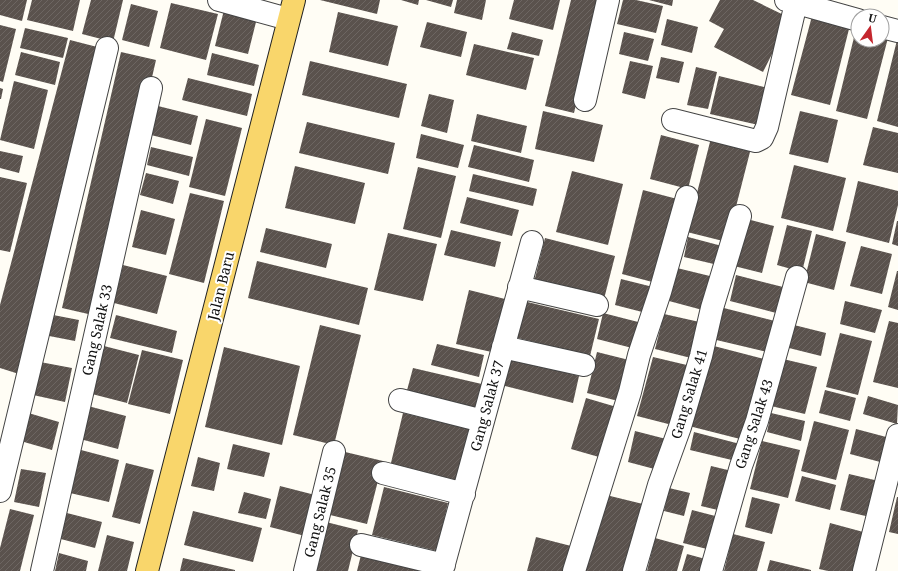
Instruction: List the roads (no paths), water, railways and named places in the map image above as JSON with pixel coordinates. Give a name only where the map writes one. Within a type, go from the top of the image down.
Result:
[{"type":"main road","name":"Jalan Baru","points":[[147,571],[291,10]]},
{"type":"street","points":[[219,0],[291,10]]},
{"type":"street","points":[[585,100],[608,0]]},
{"type":"street","points":[[673,120],[756,141],[762,138],[767,127],[791,1],[848,12]]},
{"type":"street","points":[[0,491],[107,48]]},
{"type":"street","name":"Gang Salak 33","points":[[42,571],[151,88]]},
{"type":"street","points":[[574,571],[630,392],[639,355],[660,292],[687,197]]},
{"type":"street","name":"Gang Salak 41","points":[[634,571],[659,485],[680,427],[701,356],[712,308],[740,216]]},
{"type":"street","name":"Gang Salak 37","points":[[443,568],[532,242]]},
{"type":"street","name":"Gang Salak 43","points":[[711,571],[741,466],[757,421],[797,278]]},
{"type":"street","points":[[519,287],[597,305]]},
{"type":"street","points":[[503,347],[584,365]]},
{"type":"street","points":[[400,400],[482,421]]},
{"type":"street","points":[[864,571],[898,435]]},
{"type":"street","name":"Gang Salak 35","points":[[305,571],[334,452]]},
{"type":"street","points":[[383,473],[464,494]]},
{"type":"street","points":[[361,545],[443,568]]}]
